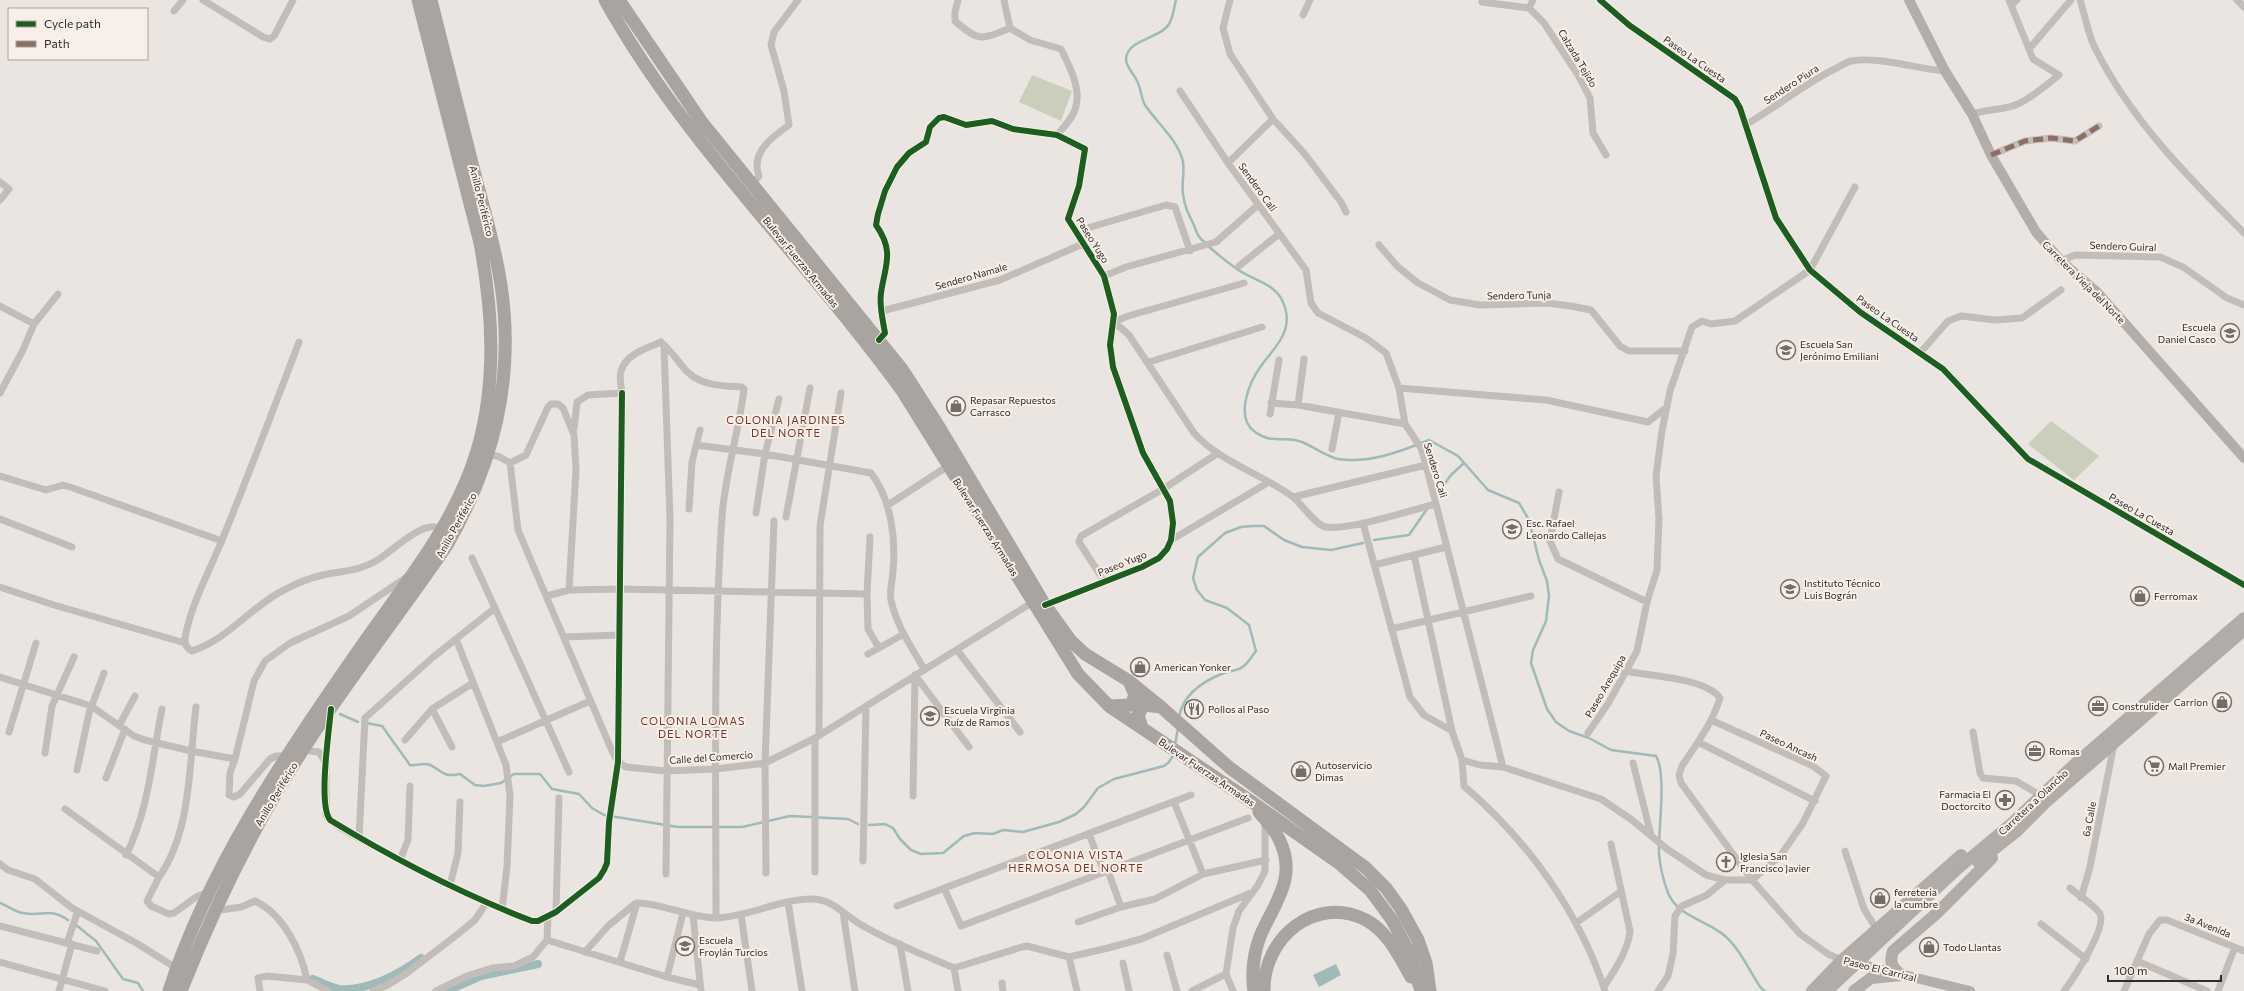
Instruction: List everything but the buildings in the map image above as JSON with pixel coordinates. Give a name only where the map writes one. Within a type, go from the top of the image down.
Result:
[{"type":"highway","name":"Anillo Periférico","points":[[168,991],[176,968],[210,891],[252,812],[287,756],[375,626],[417,570],[443,529],[466,484],[485,418],[490,383],[491,316],[480,243],[418,0]]},
{"type":"highway","name":"Anillo Periférico","points":[[181,991],[213,911],[261,819],[303,750],[447,545],[477,489],[489,454],[502,391],[505,319],[501,284],[492,239],[431,0]]},
{"type":"highway","points":[[439,0],[459,112]]},
{"type":"highway","name":"Bulevar Fuerzas Armadas","points":[[605,0],[690,128],[872,348],[903,392],[948,466],[1039,604],[1071,641],[1085,654],[1129,681],[1161,706],[1230,768],[1366,868],[1386,888],[1401,908],[1418,940],[1426,964],[1430,991]]},
{"type":"highway","name":"Bulevar Fuerzas Armadas","points":[[619,0],[701,121],[902,369],[941,430],[1078,674],[1109,706],[1252,802],[1340,864],[1370,890],[1392,920],[1408,950],[1420,991]]},
{"type":"highway","points":[[1109,706],[1131,705],[1135,695],[1129,681]]},
{"type":"highway","points":[[1142,728],[1138,723],[1138,715],[1144,705],[1161,706]]},
{"type":"highway","points":[[1252,802],[1265,819],[1281,845],[1285,874],[1280,898],[1262,933],[1258,945],[1253,973],[1254,991]]},
{"type":"highway","points":[[1264,991],[1264,978],[1267,964],[1282,938],[1301,922],[1313,916],[1338,912],[1367,921],[1380,930],[1397,953],[1420,991]]},
{"type":"highway","points":[[1426,964],[1440,991]]},
{"type":"main road","name":"Carretera a Olancho","points":[[2014,828],[2040,796],[2244,618]]},
{"type":"main road","name":"Carretera a Olancho","points":[[1827,991],[1959,872],[2046,802],[2244,630]]},
{"type":"main road","points":[[1812,991],[1842,960],[1952,862],[1992,832],[2014,828]]},
{"type":"main road","points":[[1901,975],[1892,967],[1890,960],[1893,951],[1970,881],[2014,828]]},
{"type":"main road","name":"Carretera a Olancho","points":[[1838,991],[1959,872]]},
{"type":"main road","points":[[1854,991],[1871,973],[1901,975]]},
{"type":"street","points":[[174,11],[183,0]]},
{"type":"street","points":[[203,0],[263,37],[270,39],[274,36],[293,0]]},
{"type":"street","points":[[752,184],[759,176],[756,162],[764,145],[789,125],[784,91],[771,45],[772,38],[781,22],[798,0]]},
{"type":"street","points":[[958,0],[955,12],[956,20],[971,35],[980,38],[1010,28]]},
{"type":"street","points":[[1004,0],[1010,28],[1030,40],[1061,49],[1070,68],[1076,88],[1076,106],[1066,124],[1057,135]]},
{"type":"street","points":[[1230,0],[1223,28],[1230,54],[1273,119],[1304,153],[1341,202],[1346,212]]},
{"type":"street","points":[[1303,15],[1310,0]]},
{"type":"street","points":[[1482,2],[1529,8],[1533,0]]},
{"type":"street","name":"Paseo La Cuesta","points":[[1600,0],[1629,25],[1736,99],[1776,218],[1810,270],[1860,312],[1943,369],[2028,459],[2244,585]]},
{"type":"street","name":"Carretera Vieja del Norte","points":[[1909,0],[1945,71],[1972,114],[1991,155],[2036,232],[2061,261],[2102,297],[2244,458]]},
{"type":"street","points":[[1972,114],[1985,109],[2017,105],[2059,75],[2033,59],[2010,3],[2017,0]]},
{"type":"street","points":[[2029,49],[2071,0]]},
{"type":"street","points":[[2080,0],[2094,46],[2137,117],[2197,186],[2244,233]]},
{"type":"street","points":[[2237,0],[2244,7]]},
{"type":"street","name":"Calzada Tejido","points":[[1529,8],[1544,23],[1578,75],[1590,98],[1593,133],[1606,155]]},
{"type":"street","name":"Sendero Piura","points":[[1745,125],[1816,78],[1851,61],[1870,61],[1908,65],[1923,70],[1945,71]]},
{"type":"street","name":"Sendero Cali","points":[[1180,91],[1228,163],[1306,270],[1311,303],[1318,313],[1366,338],[1386,353],[1399,388],[1405,424],[1421,448],[1426,465],[1503,767]]},
{"type":"street","name":"Paseo Yugo","points":[[879,340],[885,333],[881,294],[888,258],[883,235],[876,225],[878,214],[885,191],[897,167],[909,153],[926,142],[932,123],[939,118],[944,117],[966,124],[992,121],[1012,129],[1057,135],[1085,149],[1079,186],[1068,218],[1085,243],[1104,276],[1114,322],[1110,344],[1113,367],[1143,453],[1172,507],[1170,540],[1167,549],[1159,558],[1104,581],[1039,604]]},
{"type":"street","points":[[1228,163],[1273,119]]},
{"type":"street","points":[[1991,155],[2025,141],[2051,138],[2075,141],[2099,126]]},
{"type":"street","points":[[0,182],[9,189],[0,200]]},
{"type":"street","points":[[1810,270],[1855,187]]},
{"type":"street","points":[[1078,232],[1121,217],[1166,205],[1175,207],[1190,251]]},
{"type":"street","points":[[1104,276],[1126,267],[1190,251],[1216,242],[1258,205]]},
{"type":"street","points":[[1239,266],[1279,234]]},
{"type":"street","name":"Sendero Namale","points":[[882,311],[1000,280],[1085,243]]},
{"type":"street","name":"Sendero Tunja","points":[[1379,245],[1398,267],[1418,283],[1450,300],[1480,305],[1547,303],[1578,307],[1591,310],[1620,346],[1629,351],[1685,351]]},
{"type":"street","name":"Sendero Guiral","points":[[2061,261],[2075,255],[2160,257],[2183,268],[2227,298],[2244,305]]},
{"type":"street","name":"Paseo Arequipa","points":[[1588,733],[1609,702],[1637,651],[1647,602],[1658,570],[1659,518],[1656,476],[1667,406],[1692,327],[1702,320],[1711,324],[1735,321],[1810,270]]},
{"type":"street","points":[[1244,283],[1128,316],[1114,322],[1129,335],[1149,362],[1194,433],[1218,452],[1293,497],[1322,526],[1330,528],[1363,523],[1436,504]]},
{"type":"street","points":[[1920,353],[1948,320],[1961,316],[2001,320],[2022,318],[2061,290]]},
{"type":"street","points":[[0,393],[23,350],[34,324],[58,294]]},
{"type":"street","points":[[0,306],[34,324]]},
{"type":"street","points":[[1149,362],[1262,327]]},
{"type":"street","points":[[185,643],[185,634],[197,598],[222,541],[299,342]]},
{"type":"street","points":[[331,709],[326,763],[326,815],[330,820],[359,838],[450,885],[532,921],[538,921],[556,912],[599,878],[607,863],[610,812],[618,762],[621,371],[628,360],[640,351],[661,342]]},
{"type":"street","points":[[661,342],[676,356],[683,367],[698,380],[716,386],[742,386],[744,389],[732,449],[722,515],[719,591],[716,769],[716,918]]},
{"type":"street","points":[[661,342],[664,346],[670,519],[666,874]]},
{"type":"street","points":[[1298,405],[1304,359]]},
{"type":"street","points":[[1270,414],[1278,360]]},
{"type":"street","points":[[786,516],[810,388]]},
{"type":"street","points":[[1399,388],[1546,400],[1648,422],[1667,406]]},
{"type":"street","points":[[569,590],[576,470],[574,435],[575,407],[581,398],[588,395],[622,393]]},
{"type":"street","points":[[815,872],[820,526],[841,393]]},
{"type":"street","points":[[756,513],[765,454],[779,399]]},
{"type":"street","points":[[1271,403],[1298,405],[1405,424]]},
{"type":"street","points":[[510,463],[526,455],[533,443],[540,422],[551,404],[558,404],[563,408],[574,435]]},
{"type":"street","points":[[1332,449],[1339,412]]},
{"type":"street","points":[[689,509],[690,482],[700,430]]},
{"type":"street","points":[[696,445],[765,454],[871,473],[888,505],[894,559],[890,599],[904,634],[924,669]]},
{"type":"street","points":[[1104,581],[1079,540],[1163,489],[1218,452]]},
{"type":"street","points":[[489,454],[500,457],[510,463]]},
{"type":"street","points":[[510,463],[518,530],[590,701],[618,762]]},
{"type":"street","points":[[1293,497],[1426,465]]},
{"type":"street","points":[[888,505],[948,466]]},
{"type":"street","points":[[0,476],[46,490],[63,485],[222,541]]},
{"type":"street","points":[[1170,540],[1269,482]]},
{"type":"street","points":[[1560,492],[1550,541],[1558,559],[1647,602]]},
{"type":"street","points":[[0,519],[72,547]]},
{"type":"street","points":[[766,873],[765,763],[770,592],[774,521]]},
{"type":"street","points":[[1363,523],[1410,697],[1424,715],[1452,731]]},
{"type":"street","points":[[0,587],[54,605],[185,643],[192,651],[231,630],[270,598],[286,589],[323,575],[362,568],[376,561],[426,526],[437,526],[443,529]]},
{"type":"street","points":[[870,537],[867,594],[868,629],[879,648]]},
{"type":"street","points":[[1374,565],[1446,547]]},
{"type":"street","points":[[1414,555],[1452,731],[1462,760],[1464,786],[1488,806],[1518,838],[1544,872],[1587,941],[1604,989]]},
{"type":"street","points":[[472,558],[496,608],[569,772]]},
{"type":"street","points":[[287,756],[276,756],[270,759],[240,794],[234,797],[228,795],[228,789],[254,681],[264,661],[290,643],[348,616],[417,570]]},
{"type":"street","points":[[547,596],[569,590],[620,589],[867,594]]},
{"type":"street","points":[[1391,629],[1531,596]]},
{"type":"street","name":"Calle del Comercio","points":[[618,762],[626,767],[666,771],[716,769],[765,763],[817,736],[924,669],[1039,604]]},
{"type":"street","points":[[359,838],[365,718],[395,690],[456,638],[496,608]]},
{"type":"street","points":[[868,654],[904,634]]},
{"type":"street","points":[[564,637],[620,636]]},
{"type":"street","points":[[456,638],[506,765],[508,775],[508,867],[502,909]]},
{"type":"street","points":[[9,732],[36,643]]},
{"type":"street","points":[[957,650],[1020,732]]},
{"type":"street","points":[[45,753],[56,694],[74,657]]},
{"type":"street","name":"Paseo El Carrizal","points":[[1626,671],[1686,680],[1716,694],[1720,698],[1712,720],[1682,766],[1680,775],[1681,783],[1752,880],[1800,934],[1828,954],[1871,973]]},
{"type":"street","points":[[77,770],[91,706],[104,673]]},
{"type":"street","points":[[915,675],[969,747]]},
{"type":"street","points":[[913,796],[915,675]]},
{"type":"street","points":[[0,676],[91,706],[134,736],[190,751],[235,759]]},
{"type":"street","points":[[405,740],[432,708],[473,682]]},
{"type":"street","points":[[106,778],[122,727],[135,696]]},
{"type":"street","points":[[497,742],[590,701]]},
{"type":"street","points":[[863,861],[866,706]]},
{"type":"street","points":[[196,707],[182,827],[174,853],[159,877],[147,901],[151,906],[163,913],[174,913],[196,897],[210,891]]},
{"type":"street","points":[[432,708],[452,747]]},
{"type":"street","points":[[126,855],[136,836],[144,812],[162,709]]},
{"type":"street","name":"Paseo Ancash","points":[[1712,720],[1813,766],[1823,772],[1826,776],[1825,782],[1803,823],[1781,855],[1752,880]]},
{"type":"street","points":[[1973,732],[1980,772],[1983,778],[1987,780],[2016,780],[2040,796]]},
{"type":"street","points":[[1698,742],[1815,801]]},
{"type":"street","name":"6a Calle","points":[[2081,898],[2090,866],[2114,743]]},
{"type":"street","points":[[303,750],[319,752],[326,763]]},
{"type":"street","points":[[1462,760],[1480,766],[1503,767],[1601,800],[1651,836],[1666,849],[1706,875],[1725,880],[1752,880]]},
{"type":"street","points":[[1633,763],[1651,836]]},
{"type":"street","points":[[400,860],[408,840],[410,786]]},
{"type":"street","points":[[897,906],[945,890],[1191,795]]},
{"type":"street","points":[[556,912],[559,798]]},
{"type":"street","points":[[450,885],[458,853],[460,802]]},
{"type":"street","points":[[1174,802],[1188,840],[1203,874]]},
{"type":"street","points":[[64,809],[126,855],[159,877]]},
{"type":"street","points":[[945,890],[961,926],[1248,818]]},
{"type":"street","points":[[1233,991],[1226,974],[1236,919],[1239,911],[1262,879],[1266,860],[1265,819]]},
{"type":"street","points":[[1089,834],[1121,906]]},
{"type":"street","points":[[1604,989],[1629,940],[1630,931],[1620,892],[1611,844]]},
{"type":"street","points":[[1845,851],[1864,909],[1877,930]]},
{"type":"street","points":[[1078,922],[1121,906],[1155,899],[1203,874],[1266,860]]},
{"type":"street","points":[[0,864],[8,870],[35,879],[78,911],[176,968]]},
{"type":"street","points":[[1658,991],[1668,976],[1673,954],[1675,916],[1682,906],[1707,896],[1725,880]]},
{"type":"street","points":[[2064,991],[2086,960],[2101,916],[2096,909],[2070,888]]},
{"type":"street","points":[[637,903],[693,915],[716,918],[740,914],[788,902],[822,900],[843,912],[864,927],[954,968],[1027,946],[1069,958],[1141,939],[1253,892]]},
{"type":"street","points":[[1576,923],[1620,892]]},
{"type":"street","points":[[213,911],[241,906],[255,901],[263,904],[274,913],[284,926],[305,967],[307,980]]},
{"type":"street","points":[[373,991],[386,986],[407,973],[458,934],[475,920],[487,902]]},
{"type":"street","points":[[788,902],[802,991]]},
{"type":"street","points":[[585,952],[608,926],[637,903]]},
{"type":"street","points":[[620,962],[637,903]]},
{"type":"street","points":[[59,991],[78,911]]},
{"type":"street","points":[[843,912],[856,991]]},
{"type":"street","points":[[667,977],[683,913]]},
{"type":"street","points":[[740,914],[752,991]]},
{"type":"street","points":[[547,940],[700,988],[693,915]]},
{"type":"street","points":[[436,991],[467,976],[492,968],[514,966],[533,957],[547,940],[548,916]]},
{"type":"street","name":"3a Avenida","points":[[2137,961],[2153,926],[2158,921],[2163,920],[2244,951]]},
{"type":"street","points":[[2041,924],[2086,960]]},
{"type":"street","points":[[0,926],[97,952]]},
{"type":"street","points":[[900,944],[908,991]]},
{"type":"street","points":[[2218,991],[2235,947]]},
{"type":"street","points":[[1167,956],[1177,991]]},
{"type":"street","points":[[1069,958],[1077,991]]},
{"type":"street","points":[[2124,991],[2137,961],[2207,991]]},
{"type":"street","points":[[0,962],[105,991]]},
{"type":"street","points":[[1122,963],[1130,991]]},
{"type":"street","points":[[954,968],[958,991]]},
{"type":"street","points":[[1192,991],[1226,974]]},
{"type":"street","name":"Paseo El Carrizal","points":[[1901,975],[1970,991]]},
{"type":"street","points":[[260,991],[257,983],[258,978],[261,976],[307,980],[328,991]]},
{"type":"green space","points":[[1032,75],[1072,91],[1061,121],[1019,102]]},
{"type":"green space","points":[[2051,421],[2099,456],[2074,480],[2028,444]]},
{"type":"water","points":[[1336,964],[1341,975],[1319,987],[1313,975]]},
{"type":"waterway","points":[[1176,0],[1170,22],[1165,29],[1132,47],[1128,52],[1126,62],[1136,78],[1145,105],[1179,150],[1183,162],[1183,189],[1185,202],[1198,235],[1232,266],[1275,290],[1284,305],[1287,319],[1283,335],[1252,381],[1246,399],[1246,417],[1249,425],[1255,432],[1262,436],[1274,439],[1296,440],[1324,454],[1338,459],[1362,460],[1385,456],[1429,440],[1458,456],[1488,490],[1519,503],[1529,520],[1539,560],[1547,581],[1549,596],[1546,621],[1533,650],[1531,663],[1547,709],[1556,722],[1569,731],[1589,738],[1611,750],[1656,756],[1659,764],[1662,789],[1659,854],[1662,874],[1668,893],[1679,908],[1718,931],[1730,941],[1761,988],[1765,991]]},
{"type":"waterway","points":[[1441,489],[1451,475],[1464,463]]},
{"type":"waterway","points":[[1374,540],[1409,535],[1427,509]]},
{"type":"waterway","points":[[1179,717],[1185,702],[1195,690],[1216,676],[1241,668],[1248,662],[1256,651],[1249,625],[1227,608],[1205,600],[1197,590],[1193,578],[1198,557],[1225,533],[1241,527],[1264,526],[1284,540],[1302,547],[1331,550],[1363,543]]},
{"type":"waterway","points":[[340,714],[358,722]]},
{"type":"waterway","points":[[366,723],[382,726],[410,765],[427,764],[443,773],[449,775],[460,774],[475,785],[484,786],[501,783],[514,774],[540,774],[552,789],[579,794],[592,808],[604,815],[678,827],[742,827],[790,816],[848,819],[858,824]]},
{"type":"waterway","points":[[1175,745],[1178,728]]},
{"type":"waterway","points":[[869,825],[885,824],[893,828],[900,839],[911,850],[921,854],[943,853],[964,836],[975,833],[993,834],[1003,830],[1023,832],[1059,822],[1076,814],[1084,807],[1098,788],[1114,779],[1164,766],[1169,762],[1174,754]]},
{"type":"waterway","points":[[0,903],[20,912],[30,914],[51,913],[62,916],[68,920]]},
{"type":"waterway","points":[[76,925],[96,941],[123,979],[138,983],[143,991]]},
{"type":"waterway","points":[[313,979],[339,989],[361,987],[383,980],[403,970],[421,958]]},
{"type":"waterway","points":[[447,991],[481,976],[538,964]]},
{"type":"marked path","points":[[1991,155],[2025,141],[2051,138],[2075,141],[2099,126]]},
{"type":"cycle path","points":[[1600,0],[1629,25],[1735,99],[1740,108],[1776,218],[1810,270],[1860,312],[1943,369],[2028,459],[2244,585]]},
{"type":"cycle path","points":[[879,340],[885,333],[880,303],[887,251],[882,235],[876,225],[878,214],[885,191],[897,167],[909,153],[926,142],[930,127],[939,118],[944,117],[966,125],[992,121],[1013,129],[1057,135],[1085,149],[1079,186],[1068,219],[1104,276],[1114,314],[1110,345],[1113,367],[1143,453],[1170,501],[1173,523],[1171,540],[1167,549],[1159,558],[1142,567],[1045,605]]},
{"type":"cycle path","points":[[331,709],[325,767],[325,799],[330,820],[429,875],[506,911],[532,921],[538,921],[556,912],[599,878],[607,863],[609,822],[618,762],[622,393]]},
{"type":"place","name":"Escuela Daniel Casco","points":[[2230,333]]},
{"type":"place","name":"Escuela San Jerónimo Emiliani","points":[[1786,350]]},
{"type":"place","name":"Repasar Repuestos Carrasco","points":[[956,406]]},
{"type":"place","name":"Esc. Rafael Leonardo Callejas","points":[[1512,529]]},
{"type":"place","name":"Instituto Técnico Luis Bográn","points":[[1790,589]]},
{"type":"place","name":"Ferromax","points":[[2140,596]]},
{"type":"place","name":"American Yonker","points":[[1140,667]]},
{"type":"place","name":"Carrion","points":[[2222,702]]},
{"type":"place","name":"Construlider","points":[[2098,706]]},
{"type":"place","name":"Pollos al Paso","points":[[1194,709]]},
{"type":"place","name":"Escuela Virginia Ruíz de Ramos","points":[[930,716]]},
{"type":"place","name":"Romas","points":[[2035,751]]},
{"type":"place","name":"Mall Premier","points":[[2154,766]]},
{"type":"place","name":"Autoservicio Dimas","points":[[1301,771]]},
{"type":"place","name":"Farmacia El Doctorcito","points":[[2005,800]]},
{"type":"place","name":"Iglesia San Francisco Javier","points":[[1726,862]]},
{"type":"place","name":"ferreteria la cumbre","points":[[1880,898]]},
{"type":"place","name":"Escuela Froylán Turcios","points":[[685,946]]},
{"type":"place","name":"Todo Llantas","points":[[1929,947]]},
{"type":"district","name":"COLONIA JARDINES DEL NORTE","points":[[786,426]]},
{"type":"district","name":"COLONIA LOMAS DEL NORTE","points":[[693,727]]},
{"type":"district","name":"COLONIA VISTA HERMOSA DEL NORTE","points":[[1076,861]]}]
